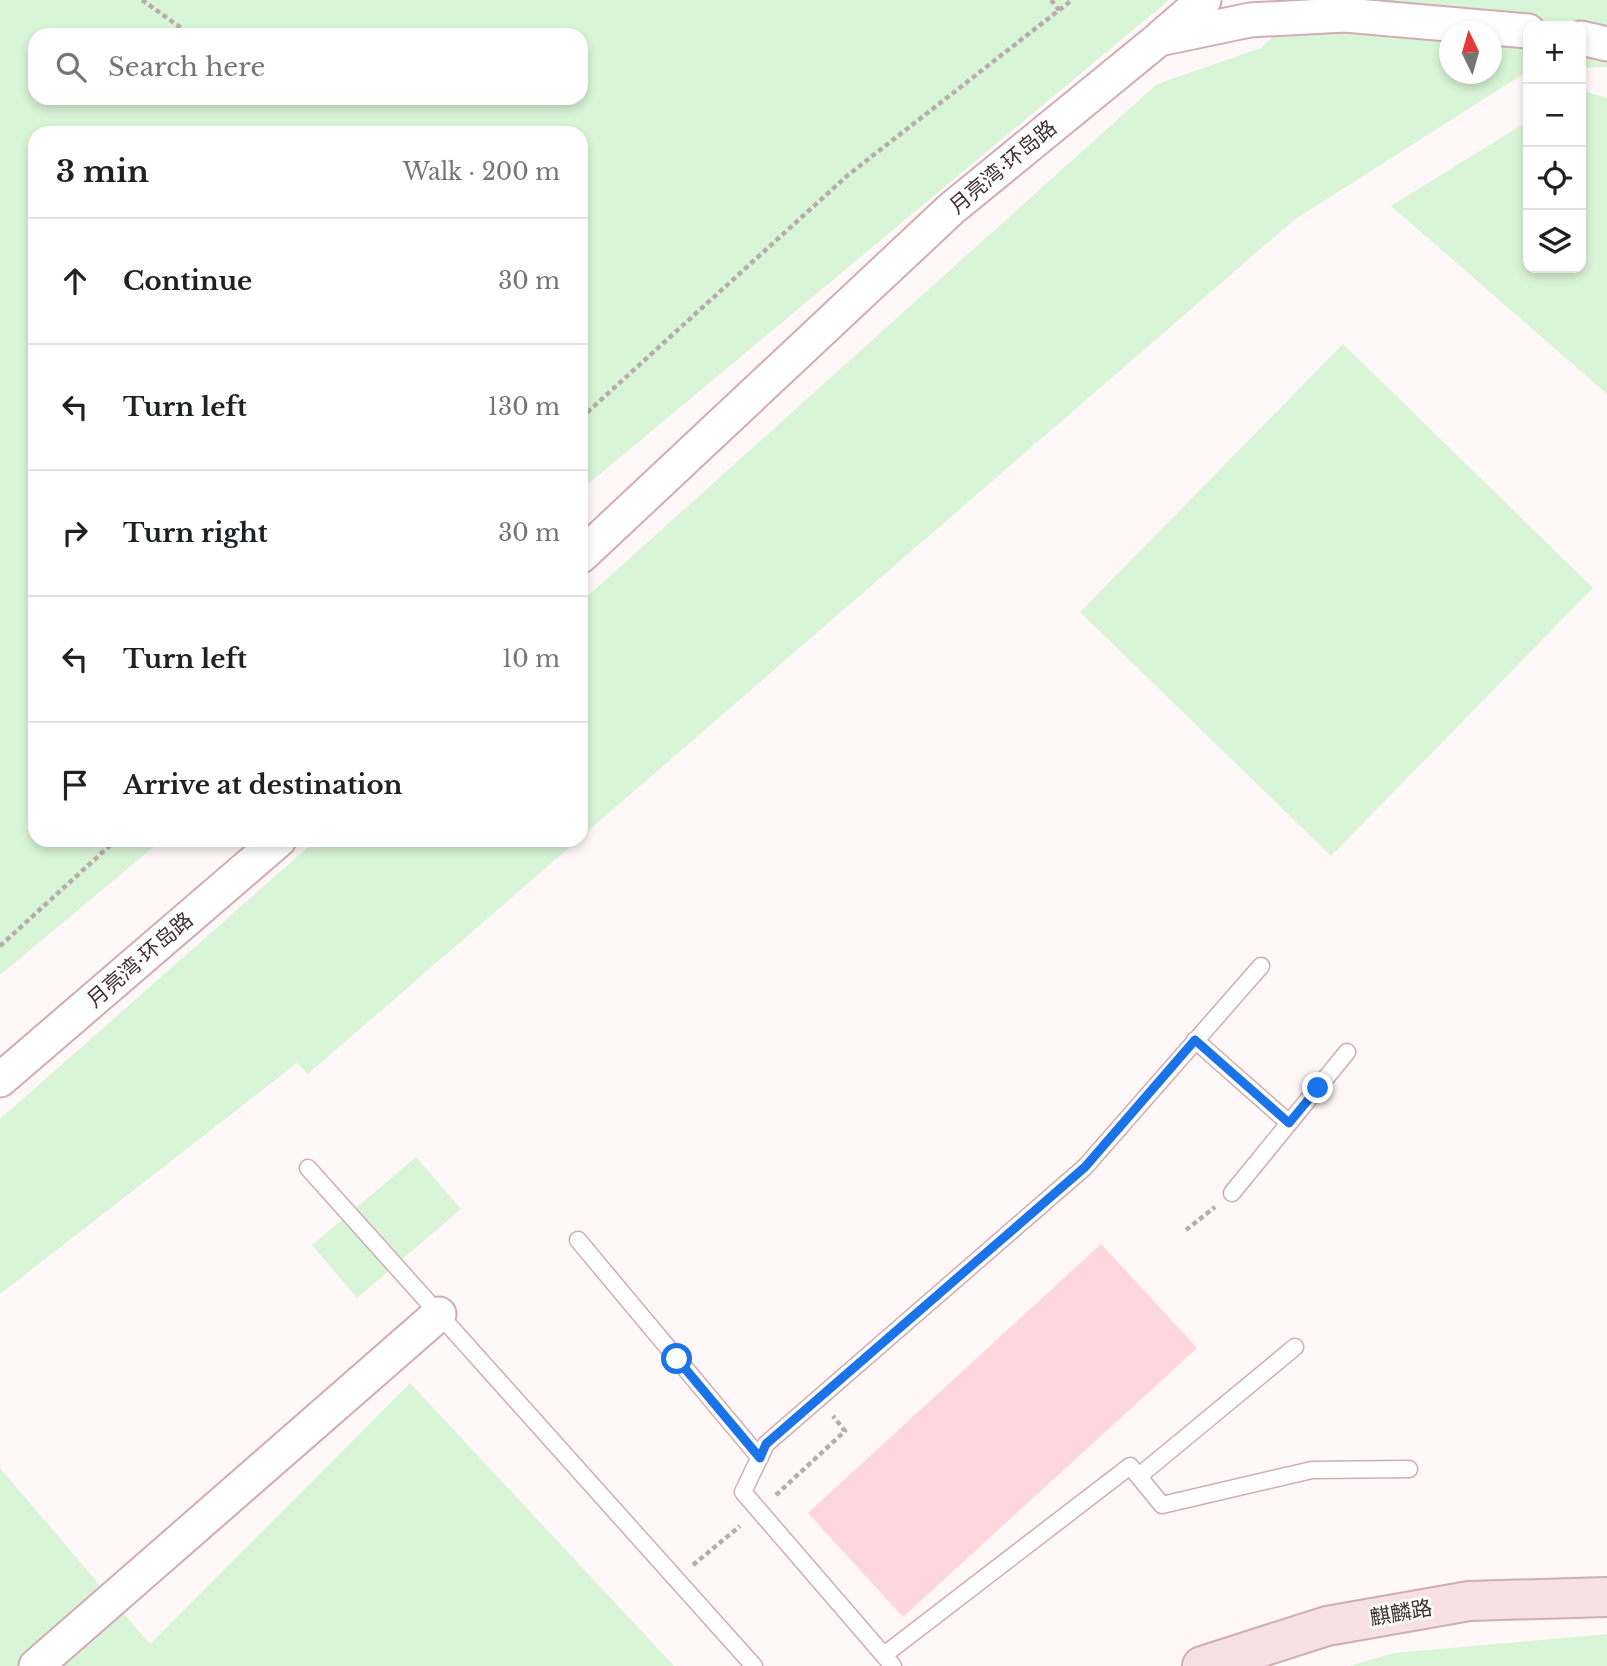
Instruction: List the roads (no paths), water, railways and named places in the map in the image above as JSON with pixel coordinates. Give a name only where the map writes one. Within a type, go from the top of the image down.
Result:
[{"type":"street","points":[[1159,39],[1204,0]]},
{"type":"street","name":"月亮湾·环岛路","points":[[588,549],[951,209],[1159,39],[1250,20],[1337,8],[1523,30]]},
{"type":"street","points":[[1586,39],[1607,44]]},
{"type":"street","name":"月亮湾·环岛路","points":[[0,1080],[271,847]]},
{"type":"street","points":[[36,1666],[439,1314]]},
{"type":"street","name":"麒麟路","points":[[1202,1666],[1327,1626],[1456,1603],[1520,1598],[1607,1597]]},
{"type":"lane","points":[[1261,965],[1085,1167],[766,1444],[743,1492],[889,1661],[1130,1466],[1162,1505],[1312,1470],[1409,1469]]},
{"type":"lane","points":[[1195,1040],[1289,1123]]},
{"type":"lane","points":[[1232,1193],[1347,1052]]},
{"type":"lane","points":[[307,1168],[754,1666]]},
{"type":"lane","points":[[578,1240],[760,1458]]},
{"type":"lane","points":[[1139,1476],[1295,1347]]}]
